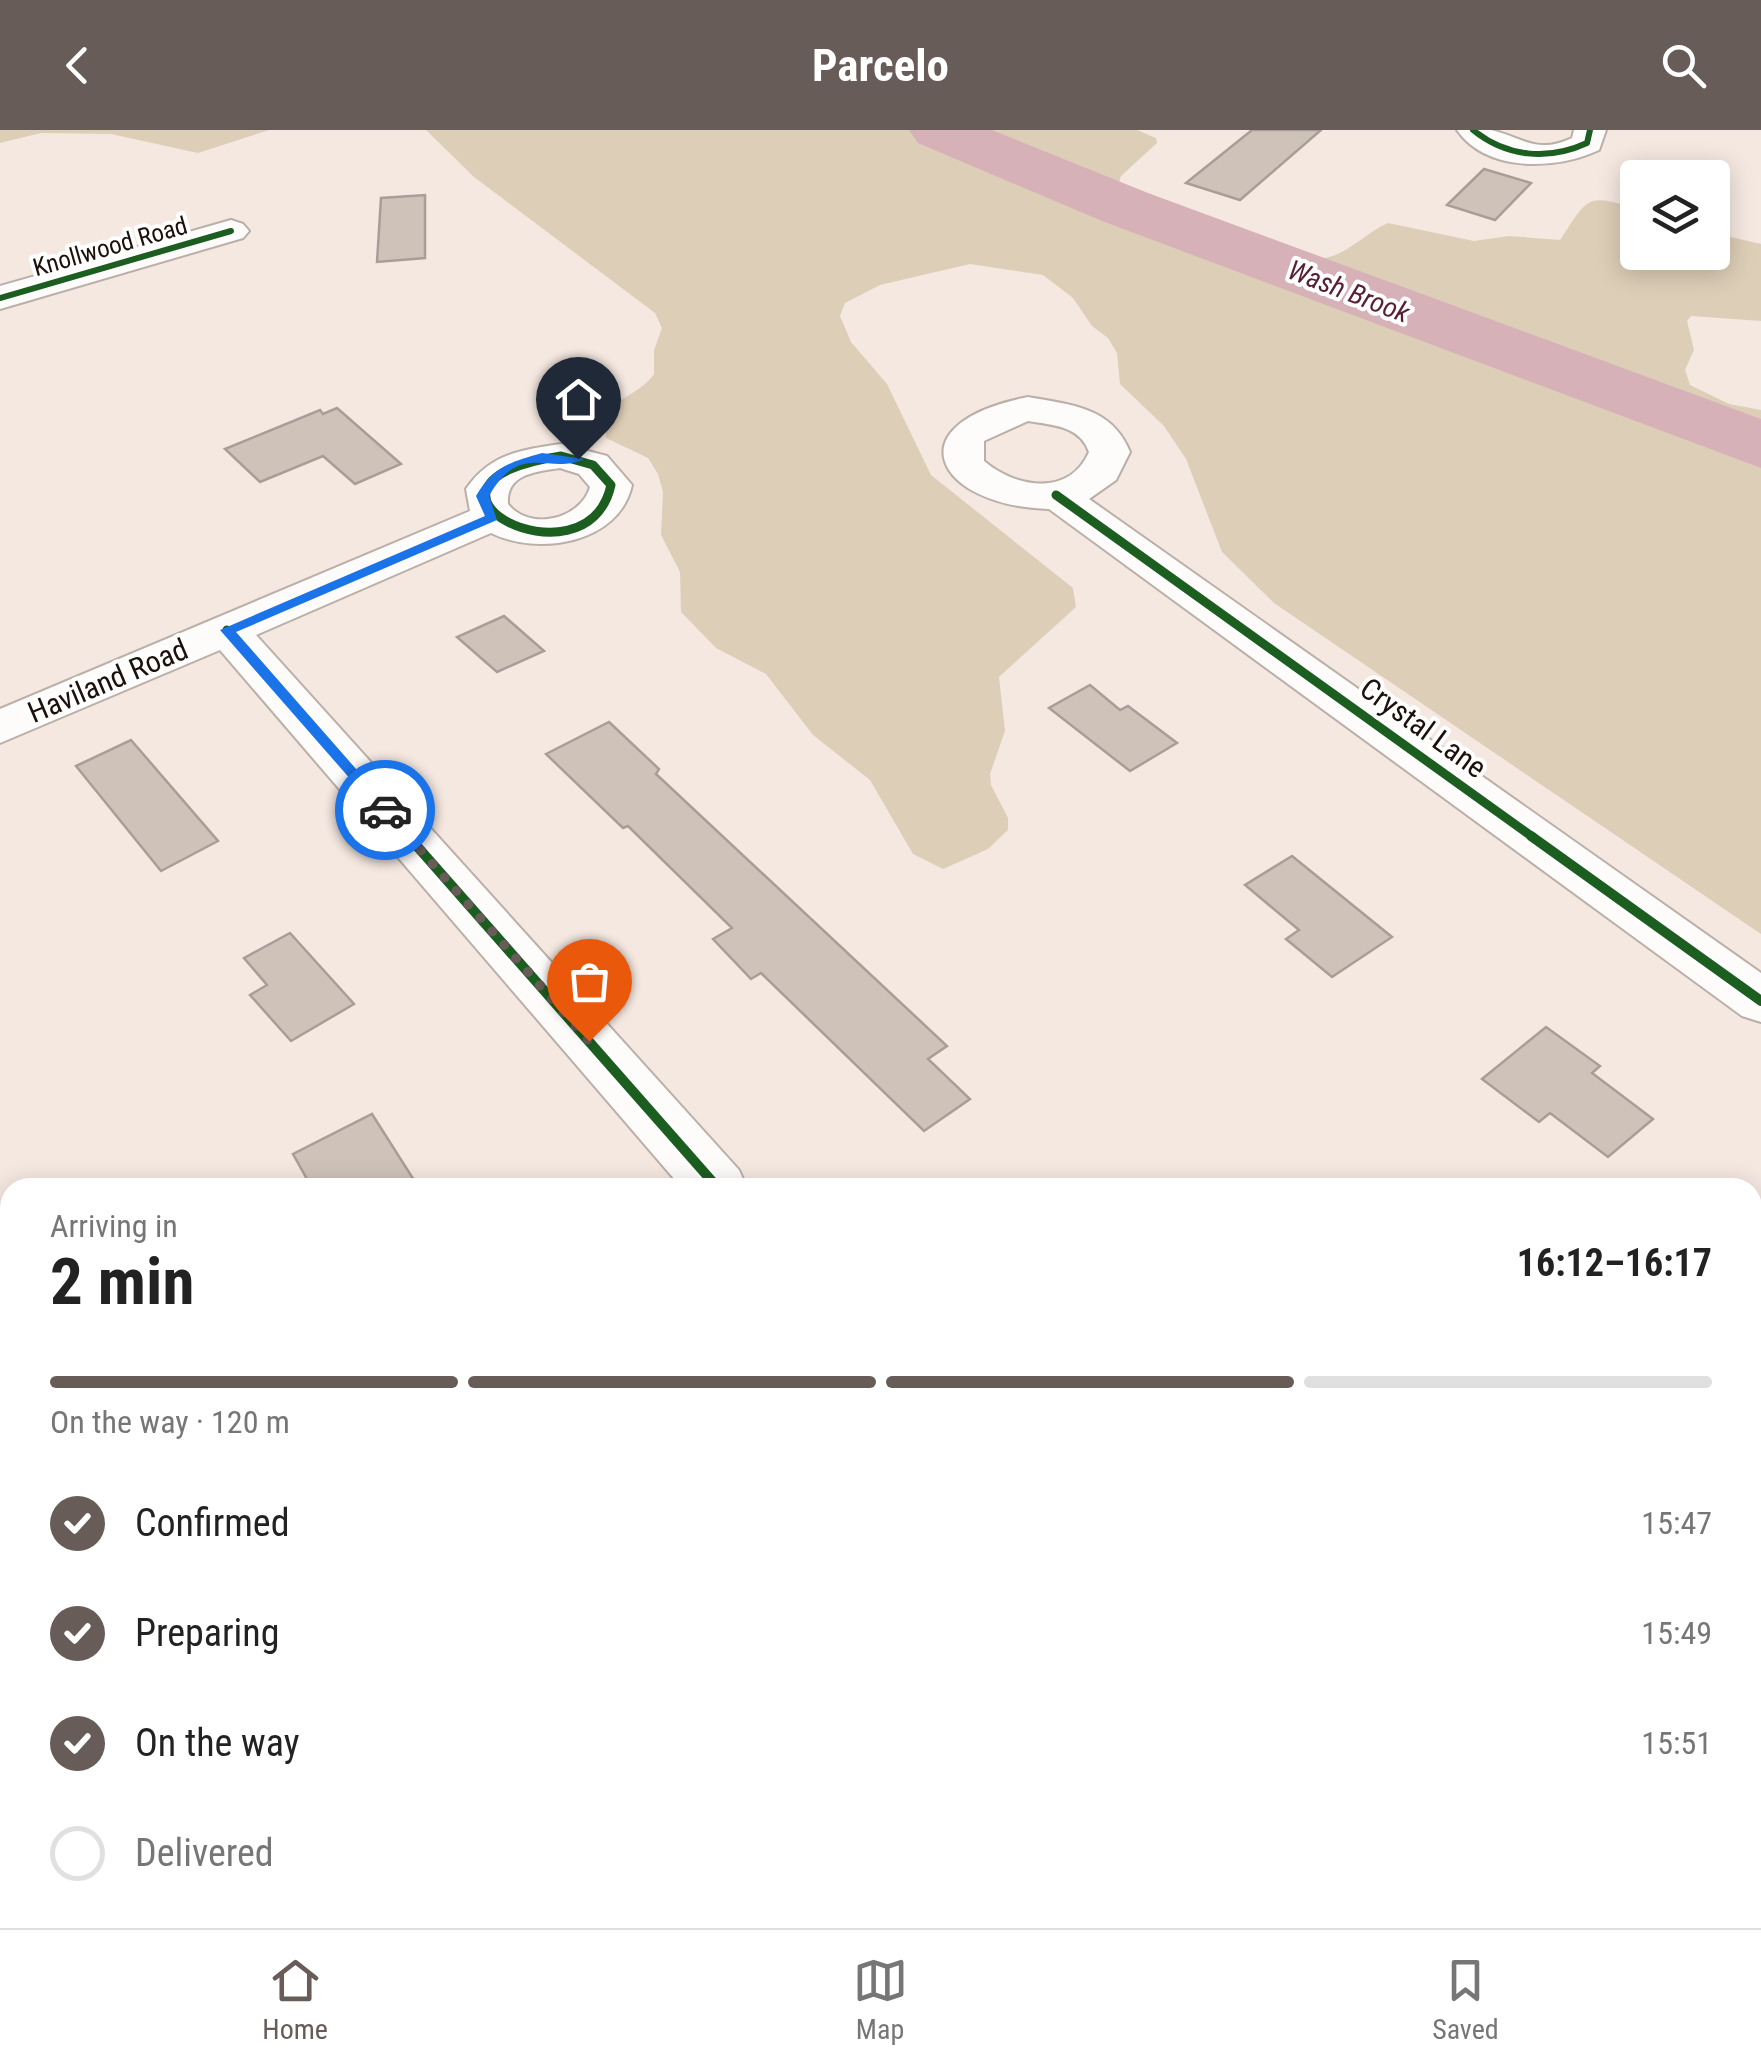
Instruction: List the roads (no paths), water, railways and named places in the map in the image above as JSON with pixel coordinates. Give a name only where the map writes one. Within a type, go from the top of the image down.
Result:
[{"type":"street","points":[[1472,130],[1502,148],[1542,154],[1576,149],[1587,143],[1590,130]]},
{"type":"street","name":"Knollwood Road","points":[[0,298],[232,231]]},
{"type":"street","name":"Crystal Lane","points":[[1056,495],[1761,1001]]},
{"type":"street","name":"Haviland Road","points":[[0,728],[492,517]]},
{"type":"street","points":[[227,630],[709,1178]]},
{"type":"waterway","name":"Wash Brook","points":[[939,130],[1125,207],[1761,445]]},
{"type":"waterway","points":[[960,138],[967,130]]}]
